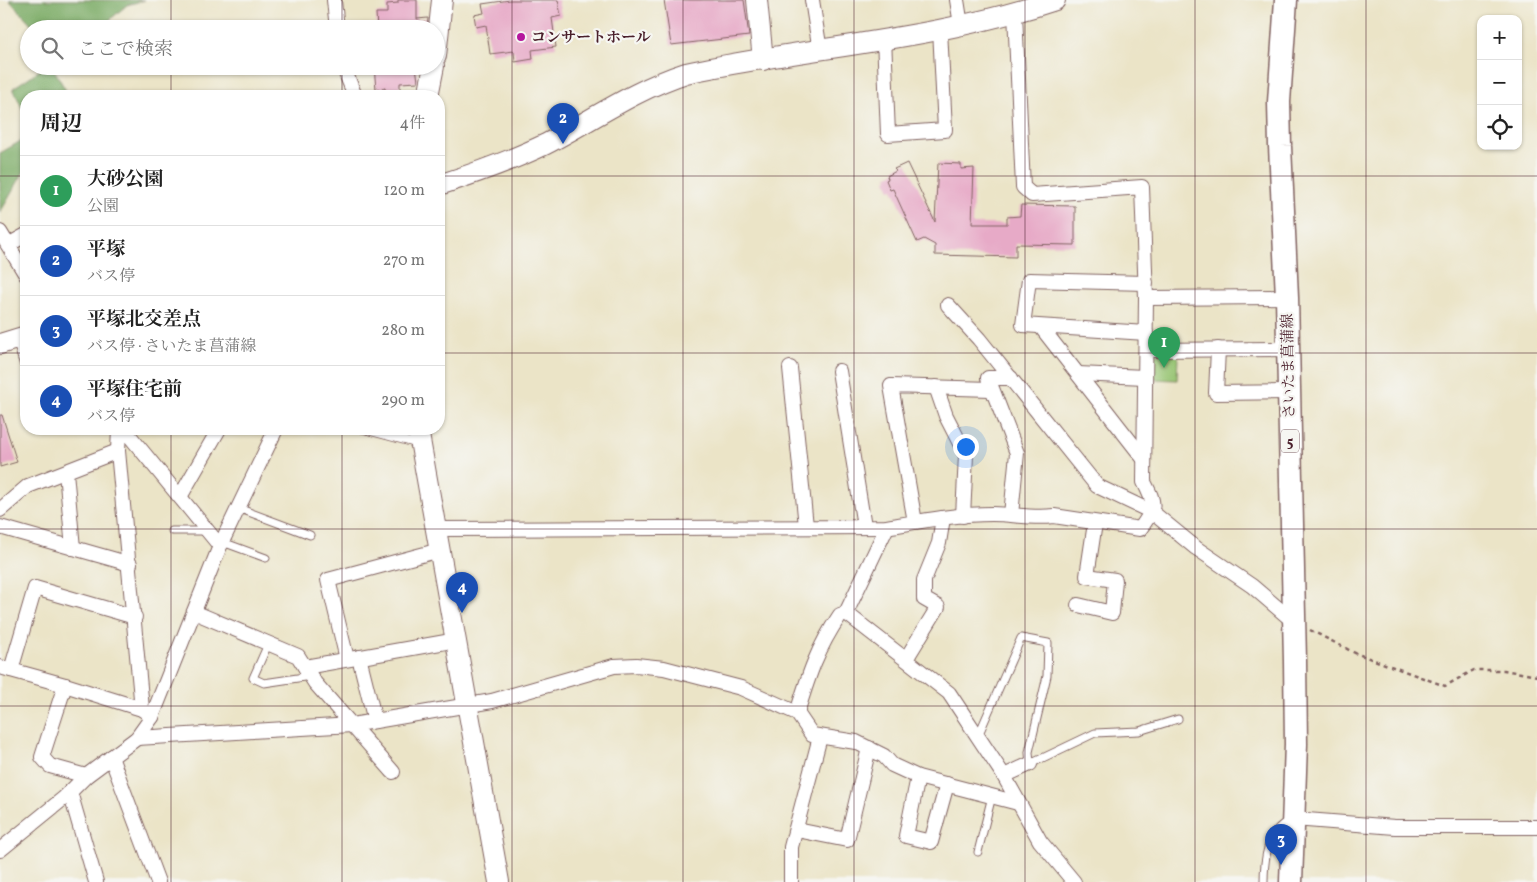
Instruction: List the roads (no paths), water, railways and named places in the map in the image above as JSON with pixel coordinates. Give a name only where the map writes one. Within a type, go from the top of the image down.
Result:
[{"type":"main road","name":"さいたま菖蒲線","points":[[1286,0],[1279,102],[1287,297],[1296,744],[1291,882]]},
{"type":"street","points":[[334,0],[336,20]]},
{"type":"street","points":[[440,20],[442,0]]},
{"type":"street","points":[[757,0],[763,60]]},
{"type":"street","points":[[812,0],[820,51]]},
{"type":"street","points":[[957,0],[961,25]]},
{"type":"street","points":[[445,183],[498,166],[522,155],[668,79],[708,69],[961,25],[1055,0]]},
{"type":"street","points":[[436,529],[888,527],[963,516],[1011,515],[1044,518],[1054,516],[1140,529],[1152,512],[1154,501],[1144,482],[1146,283],[1142,187],[1032,195],[1023,187],[1014,12]]},
{"type":"street","points":[[884,38],[888,134],[945,130],[940,29]]},
{"type":"street","points":[[347,75],[353,90]]},
{"type":"street","points":[[429,90],[432,75]]},
{"type":"street","points":[[0,232],[20,265]]},
{"type":"street","points":[[8,245],[20,238]]},
{"type":"street","points":[[1146,283],[1029,280],[1023,325],[1146,334]]},
{"type":"street","points":[[1146,298],[1287,297]]},
{"type":"street","points":[[948,305],[1011,378],[1097,486],[1152,512],[1190,544],[1252,586],[1294,622]]},
{"type":"street","points":[[1041,327],[1144,458]]},
{"type":"street","points":[[1218,349],[1216,393],[1289,392]]},
{"type":"street","points":[[1146,350],[1288,350]]},
{"type":"street","points":[[790,368],[806,526]]},
{"type":"street","points":[[839,371],[864,526]]},
{"type":"street","points":[[1078,374],[1145,378]]},
{"type":"street","points":[[1011,378],[988,378],[1018,453],[1011,515]]},
{"type":"street","points":[[915,522],[891,386],[991,389]]},
{"type":"street","points":[[936,387],[946,416],[966,455],[963,516]]},
{"type":"street","points":[[119,435],[118,451],[147,713]]},
{"type":"street","points":[[129,435],[220,546]]},
{"type":"street","points":[[180,497],[216,435]]},
{"type":"street","points":[[0,850],[70,792],[86,776],[137,738],[194,612],[220,546],[273,435]]},
{"type":"street","points":[[419,437],[499,882]]},
{"type":"street","points":[[0,510],[28,486],[118,451]]},
{"type":"street","points":[[66,472],[73,548]]},
{"type":"street","points":[[906,659],[938,607],[924,599],[924,580],[939,543],[943,518]]},
{"type":"street","points":[[1078,605],[1112,613],[1115,580],[1087,576],[1095,523]]},
{"type":"street","points":[[797,713],[812,664],[829,631],[840,615],[846,613],[888,527]]},
{"type":"street","points":[[0,528],[130,564]]},
{"type":"street","points":[[375,721],[328,580],[440,550]]},
{"type":"street","points":[[135,617],[34,588],[5,669],[65,685],[147,713]]},
{"type":"street","points":[[194,612],[269,642],[298,656],[308,672],[393,772]]},
{"type":"street","points":[[846,613],[949,693],[1004,776],[1040,841],[1074,882]]},
{"type":"street","points":[[308,672],[353,658],[457,640]]},
{"type":"street","points":[[137,738],[352,725],[492,701],[614,666],[636,665],[664,668],[741,688],[797,713],[812,735],[856,742],[884,756],[892,766],[918,777],[1018,802]]},
{"type":"street","points":[[65,685],[42,757],[50,766],[86,776]]},
{"type":"street","points":[[790,882],[792,847],[820,737]]},
{"type":"street","points":[[797,830],[847,840],[869,748]]},
{"type":"street","points":[[111,757],[158,882]]},
{"type":"street","points":[[1004,776],[1030,764]]},
{"type":"street","points":[[918,777],[906,836],[931,842],[946,784]]},
{"type":"street","points":[[70,792],[96,882]]},
{"type":"street","points":[[1294,818],[1395,827],[1537,827]]},
{"type":"lane","points":[[14,340],[20,356]]},
{"type":"lane","points":[[405,435],[419,437]]},
{"type":"lane","points":[[238,508],[310,535]]},
{"type":"lane","points":[[172,531],[207,531]]},
{"type":"lane","points":[[220,546],[228,544],[266,558]]},
{"type":"lane","points":[[978,736],[1020,638],[1048,643],[1047,676],[1029,752],[1030,764],[1095,733],[1139,731],[1178,719]]},
{"type":"lane","points":[[269,642],[253,678],[264,682],[308,672]]},
{"type":"lane","points":[[978,852],[992,796]]},
{"type":"lane","points":[[1264,882],[1264,863],[1269,845],[1279,828],[1294,818]]},
{"type":"place","name":"コンサートホール","points":[[521,37]]},
{"type":"place","name":"平塚","points":[[563,144]]},
{"type":"place","name":"大砂公園","points":[[1164,368]]},
{"type":"place","name":"平塚住宅前","points":[[462,613]]},
{"type":"place","name":"平塚北交差点","points":[[1281,865]]}]
